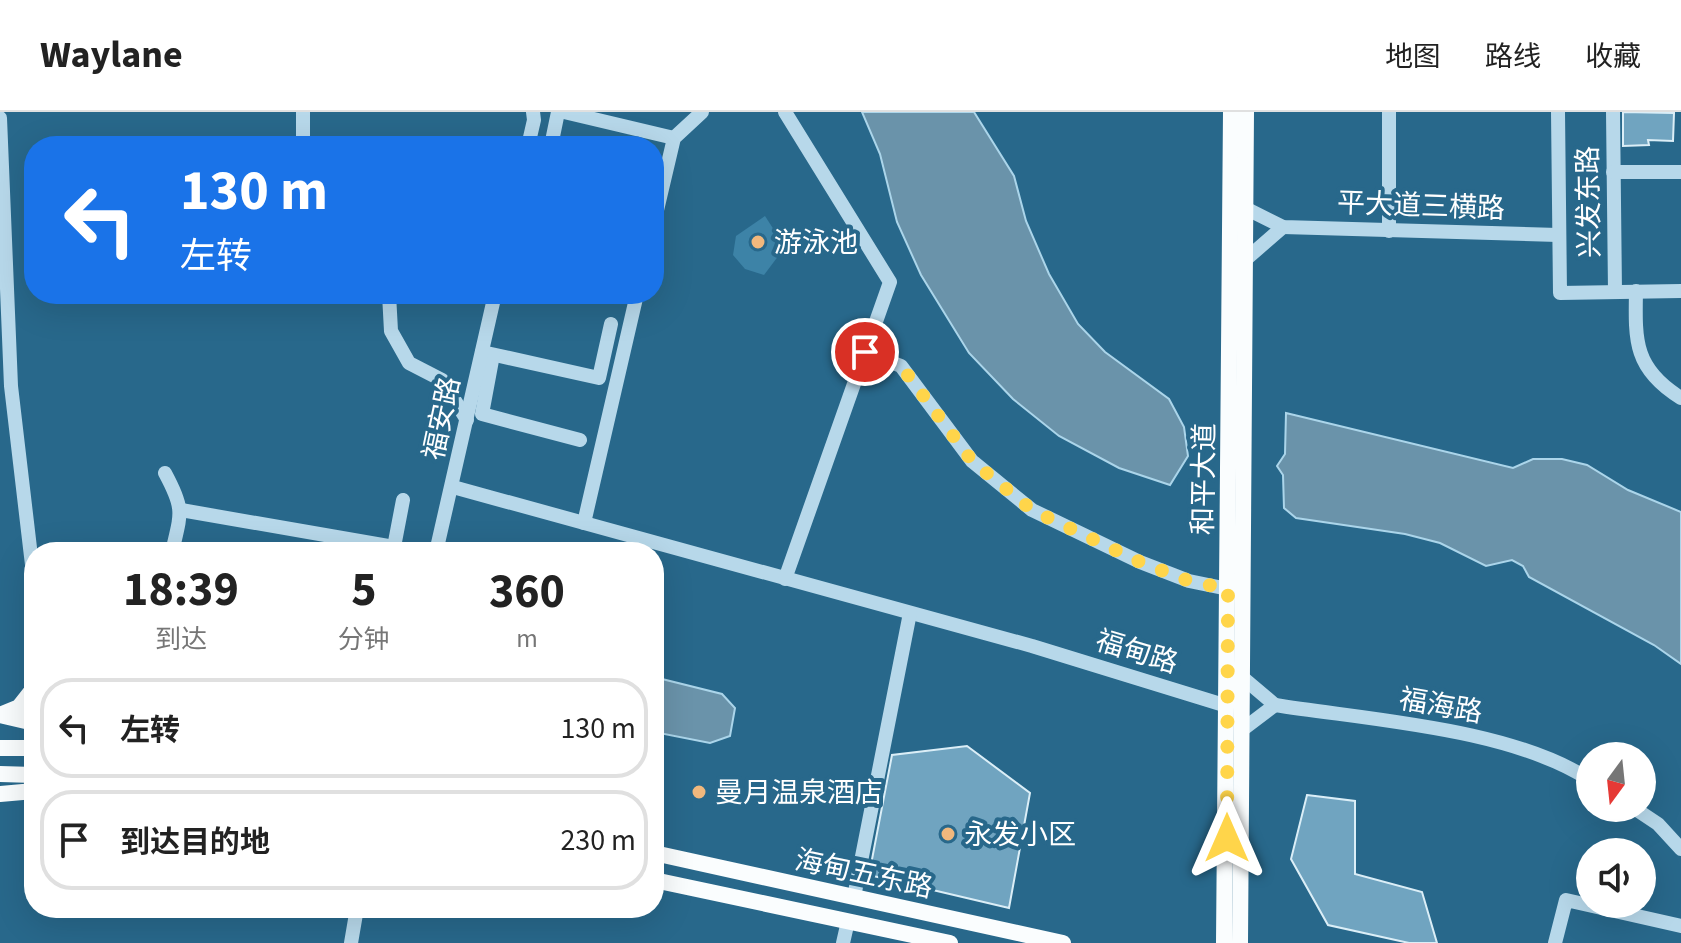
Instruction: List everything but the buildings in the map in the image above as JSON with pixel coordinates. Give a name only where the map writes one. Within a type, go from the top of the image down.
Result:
[{"type":"main road","name":"和平大道","points":[[1224,943],[1231,112]]},
{"type":"main road","name":"和平大道","points":[[1240,943],[1246,112]]},
{"type":"main road","points":[[0,715],[19,707],[24,701]]},
{"type":"main road","points":[[0,715],[24,721]]},
{"type":"main road","points":[[0,748],[24,748]]},
{"type":"main road","points":[[0,774],[24,775]]},
{"type":"main road","points":[[0,794],[24,792]]},
{"type":"main road","name":"海甸五东路","points":[[664,855],[1063,943]]},
{"type":"main road","name":"海甸五东路","points":[[664,882],[950,943]]},
{"type":"street","points":[[303,112],[303,136]]},
{"type":"street","points":[[530,136],[533,112]]},
{"type":"street","points":[[554,136],[561,112],[674,138]]},
{"type":"street","points":[[664,180],[674,138],[702,112]]},
{"type":"street","points":[[785,112],[890,282],[785,579]]},
{"type":"street","points":[[1389,112],[1389,231]]},
{"type":"street","points":[[1558,112],[1560,293],[1681,291]]},
{"type":"street","name":"兴发东路","points":[[1613,112],[1615,292]]},
{"type":"street","points":[[0,118],[5,385],[28,542]]},
{"type":"street","points":[[1613,172],[1681,172]]},
{"type":"street","points":[[1245,208],[1283,227],[1245,260]]},
{"type":"street","name":"平大道三横路","points":[[1283,227],[1558,235]]},
{"type":"street","points":[[1636,291],[1638,349],[1648,370],[1681,398]]},
{"type":"street","points":[[390,304],[391,331],[409,363],[442,380],[467,420]]},
{"type":"street","name":"福安路","points":[[439,542],[467,420],[488,354],[494,304]]},
{"type":"street","points":[[584,523],[635,304]]},
{"type":"street","points":[[580,440],[482,414],[488,354],[599,378],[611,324]]},
{"type":"street","points":[[865,352],[901,366],[972,461],[1032,510],[1140,562],[1189,581],[1228,589]]},
{"type":"street","points":[[165,473],[176,492],[181,510],[174,542]]},
{"type":"street","name":"福甸路","points":[[453,487],[652,542]]},
{"type":"street","points":[[394,542],[403,500]]},
{"type":"street","points":[[181,510],[355,542]]},
{"type":"street","name":"福甸路","points":[[664,545],[1032,646],[1227,706]]},
{"type":"street","points":[[854,897],[910,613]]},
{"type":"street","points":[[1242,677],[1275,705],[1242,730]]},
{"type":"street","name":"福海路","points":[[1275,705],[1479,737],[1533,753],[1576,771]]},
{"type":"street","points":[[1655,822],[1681,849]]},
{"type":"street","points":[[1555,943],[1566,900],[1681,926]]},
{"type":"street","points":[[351,943],[355,918]]},
{"type":"street","points":[[843,943],[848,921]]},
{"type":"shaded area","points":[[862,112],[974,112],[1014,176],[1026,221],[1049,274],[1078,324],[1105,352],[1169,399],[1184,427],[1188,456],[1170,485],[1119,468],[1059,436],[1013,399],[969,353],[921,275],[897,222],[880,154]]},
{"type":"shaded area","name":"游泳池","points":[[765,216],[785,247],[764,275],[745,269],[733,255],[736,236]]},
{"type":"shaded area","points":[[1286,413],[1513,468],[1533,459],[1562,459],[1587,465],[1628,490],[1681,512],[1681,664],[1654,645],[1529,577],[1523,566],[1512,560],[1486,566],[1440,543],[1405,534],[1296,518],[1284,508],[1283,475],[1277,466],[1285,454]]},
{"type":"shaded area","points":[[664,680],[722,694],[735,708],[730,736],[710,743],[664,734]]},
{"type":"place","name":"游泳池","points":[[758,242]]},
{"type":"place","name":"曼月温泉酒店","points":[[699,792]]},
{"type":"place","name":"永发小区","points":[[948,834]]},
{"type":"route","points":[[865,352],[901,366],[972,461],[1032,510],[1140,562],[1189,581],[1228,589],[1227,838]]}]
